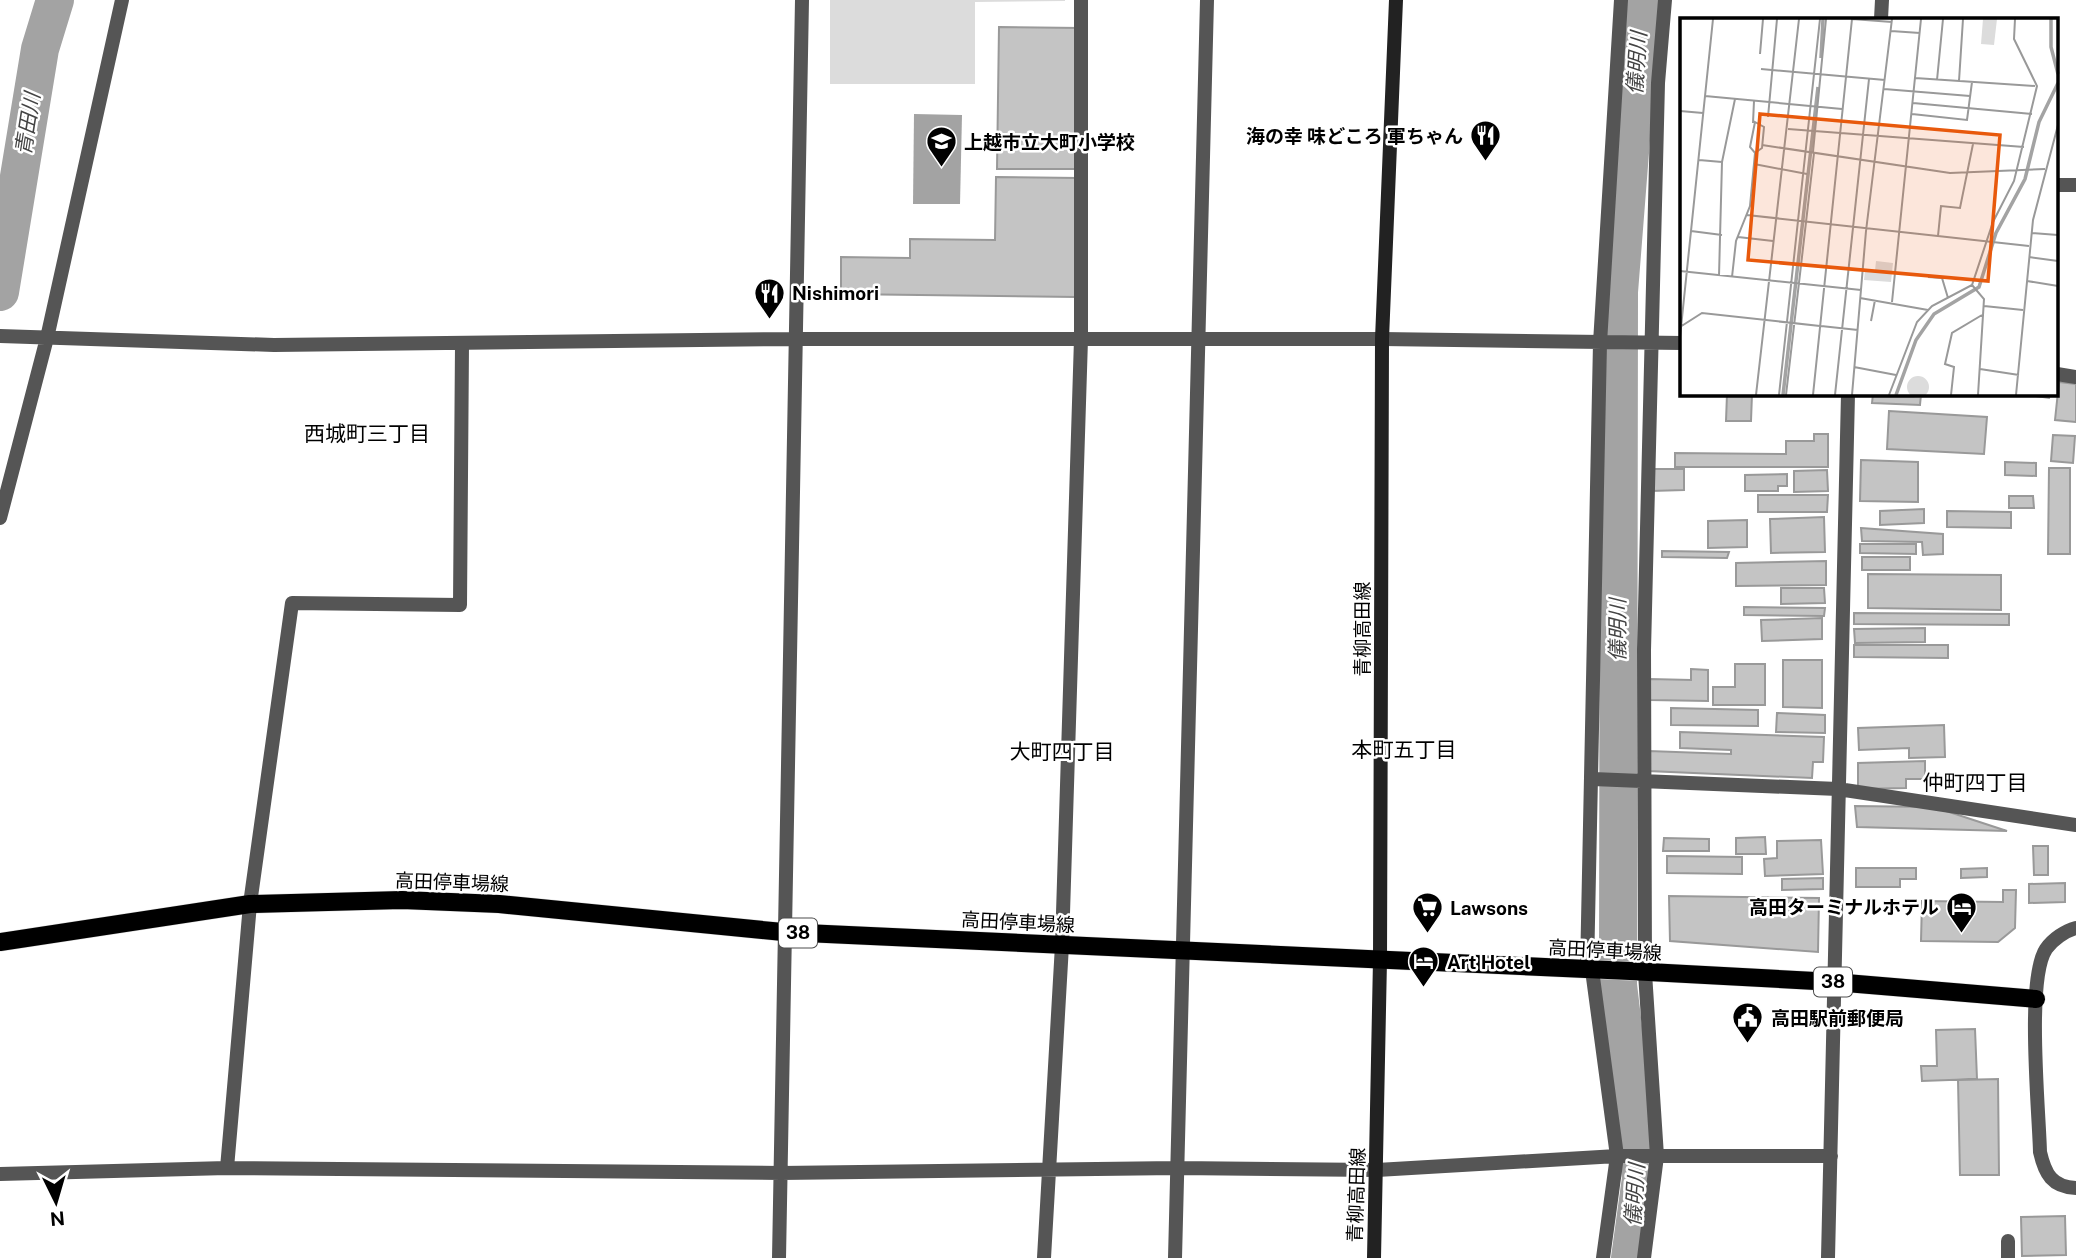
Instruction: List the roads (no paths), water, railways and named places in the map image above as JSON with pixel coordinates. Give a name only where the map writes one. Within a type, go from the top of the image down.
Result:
[{"type":"main road","name":"青柳高田線","points":[[1374,1258],[1380,960],[1382,339],[1396,0]]},
{"type":"main road","name":"高田停車場線","points":[[0,942],[250,904],[402,900],[499,904],[783,932],[1834,982],[2036,999]]},
{"type":"street","points":[[0,518],[47,338],[122,0]]},
{"type":"street","points":[[779,1258],[802,0]]},
{"type":"street","points":[[1044,1258],[1062,945],[1081,339],[1081,0]]},
{"type":"street","points":[[1175,1258],[1207,0]]},
{"type":"street","points":[[1603,1258],[1617,1156],[1593,970],[1599,779],[1600,343],[1621,0]]},
{"type":"street","points":[[1644,1258],[1657,1156],[1637,972],[1644,650],[1644,343],[1665,0]]},
{"type":"street","points":[[1881,18],[1882,0]]},
{"type":"street","points":[[2058,185],[2076,185]]},
{"type":"street","points":[[0,336],[274,345],[462,345],[794,339],[1382,339],[1680,343]]},
{"type":"street","points":[[226,1168],[250,904],[292,603],[460,606],[462,345]]},
{"type":"street","points":[[2058,374],[2076,377]]},
{"type":"street","points":[[1828,1258],[1848,396]]},
{"type":"street","points":[[1599,779],[1838,789],[2076,825]]},
{"type":"street","points":[[2076,928],[2064,932],[2045,950],[2036,999],[2040,1152],[2043,1169],[2052,1181],[2064,1187],[2076,1188]]},
{"type":"street","points":[[0,1174],[226,1168],[781,1173],[1048,1168],[1377,1170],[1617,1156],[1831,1156]]},
{"type":"street","points":[[2008,1241],[2008,1258]]},
{"type":"waterway","name":"青田川","points":[[0,292],[40,49],[55,0]]},
{"type":"waterway","name":"儀明川","points":[[1630,1258],[1641,1178],[1618,985],[1619,292],[1642,0]]},
{"type":"place","name":"海の幸 味どころ 軍ちゃん","points":[[1486,163]]},
{"type":"place","name":"上越市立大町小学校","points":[[941,169]]},
{"type":"place","name":"Nishimori","points":[[769,320]]},
{"type":"place","name":"高田ターミナルホテル","points":[[1962,934]]},
{"type":"place","name":"Lawsons","points":[[1427,935]]},
{"type":"place","name":"Art Hotel","points":[[1424,989]]},
{"type":"place","name":"高田駅前郵便局","points":[[1748,1045]]},
{"type":"district","name":"西城町三丁目","points":[[367,434]]},
{"type":"district","name":"本町五丁目","points":[[1404,750]]},
{"type":"district","name":"大町四丁目","points":[[1062,752]]},
{"type":"district","name":"仲町四丁目","points":[[1975,783]]}]
